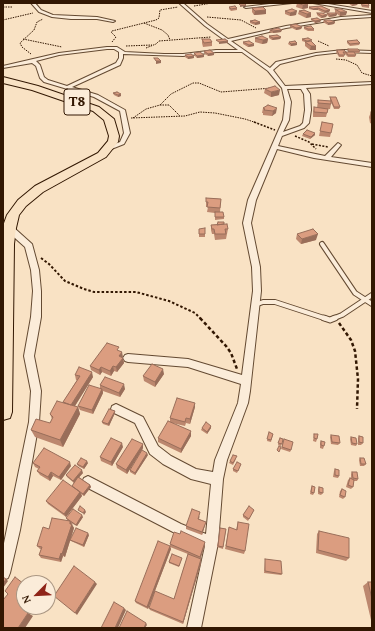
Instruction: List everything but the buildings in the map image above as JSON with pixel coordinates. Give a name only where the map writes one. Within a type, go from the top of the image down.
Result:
[{"type":"highway","name":"T8","points":[[3,80],[35,88],[96,109],[109,119],[112,125],[114,136],[113,142],[105,152]]},
{"type":"highway","points":[[3,412],[7,250],[9,228],[13,215],[22,203],[46,184],[91,162],[105,152]]},
{"type":"street","points":[[33,3],[40,11],[52,16],[97,18],[113,21]]},
{"type":"street","points":[[246,7],[290,3]]},
{"type":"street","points":[[315,3],[372,12]]},
{"type":"street","points":[[183,5],[198,18],[229,40],[242,52],[270,70],[284,87],[288,102],[286,120],[252,200],[247,222],[256,267],[257,291],[243,380],[243,403],[222,460],[217,479],[212,543],[194,628]]},
{"type":"street","points":[[229,40],[264,31],[341,18],[372,16]]},
{"type":"street","points":[[3,67],[33,62],[59,54],[105,48],[116,48],[121,52],[178,55],[216,51],[242,52]]},
{"type":"street","points":[[69,87],[118,64],[121,58],[121,52]]},
{"type":"street","points":[[270,70],[278,63],[320,53],[372,52]]},
{"type":"street","points":[[33,62],[38,66],[42,78],[46,81],[96,96],[119,107],[122,110],[127,128],[125,138],[117,146],[105,152]]},
{"type":"street","points":[[284,87],[372,83]]},
{"type":"street","points":[[281,133],[302,127],[306,123],[308,110],[307,94],[302,86]]},
{"type":"street","points":[[275,147],[326,158],[372,165]]},
{"type":"street","points":[[326,158],[336,147]]},
{"type":"street","points":[[3,574],[14,530],[20,488],[34,422],[36,391],[29,356],[36,317],[37,291],[30,250],[24,240],[9,228]]},
{"type":"street","points":[[128,358],[188,363],[243,380]]},
{"type":"street","points":[[116,409],[139,420],[154,450],[167,460],[195,475],[217,479]]},
{"type":"street","points":[[88,482],[177,528],[212,543]]},
{"type":"lane","points":[[322,244],[351,288],[364,300],[372,304]]},
{"type":"lane","points":[[255,305],[263,302],[275,302],[330,320],[336,319],[372,294]]},
{"type":"path","points":[[105,48],[116,38],[116,36],[111,32],[112,31],[124,29],[159,18],[162,10],[183,5],[212,3]]},
{"type":"path","points":[[3,7],[12,7]]},
{"type":"path","points":[[3,20],[40,11]]},
{"type":"path","points":[[39,60],[22,47],[20,43],[34,30],[37,22],[52,16]]},
{"type":"path","points":[[198,18],[218,16],[241,20],[264,31]]},
{"type":"path","points":[[143,23],[162,30],[168,35],[170,40]]},
{"type":"path","points":[[144,54],[146,48],[159,41],[209,37],[220,34]]},
{"type":"path","points":[[24,39],[46,43],[76,52]]},
{"type":"path","points":[[318,41],[328,46],[333,52]]},
{"type":"path","points":[[116,48],[153,45]]},
{"type":"path","points":[[320,53],[348,61],[358,66],[362,73],[372,76]]},
{"type":"path","points":[[160,105],[171,94],[193,83],[199,83],[216,91],[228,92],[284,87]]},
{"type":"path","points":[[133,118],[146,109],[160,105],[169,105],[181,117]]},
{"type":"path","points":[[123,118],[181,117],[200,112],[221,114],[245,120],[311,144],[336,147]]},
{"type":"path","points":[[311,144],[326,158]]},
{"type":"path","points":[[30,250],[49,264],[65,281],[84,289],[94,292],[125,291],[143,294],[169,301],[195,313],[231,353],[243,380]]},
{"type":"path","points":[[336,319],[351,340],[355,351],[358,379],[357,409]]}]
